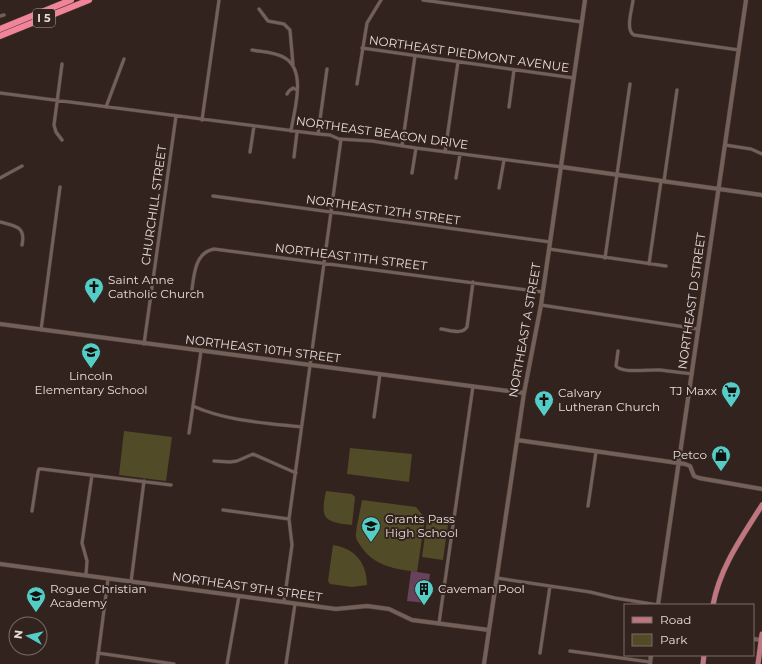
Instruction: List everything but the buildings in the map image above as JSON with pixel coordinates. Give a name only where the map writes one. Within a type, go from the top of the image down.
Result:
[{"type":"highway","name":"I 5","points":[[0,29],[71,0]]},
{"type":"highway","name":"I 5","points":[[0,36],[88,0]]},
{"type":"main road","points":[[713,604],[720,579],[728,560],[762,505]]},
{"type":"main road","points":[[758,664],[762,634]]},
{"type":"street","points":[[202,120],[219,0]]},
{"type":"street","points":[[358,84],[362,48],[367,23],[381,0]]},
{"type":"street","points":[[423,0],[582,22]]},
{"type":"street","name":"NORTHEAST A STREET","points":[[484,664],[524,393],[543,292],[585,0]]},
{"type":"street","points":[[633,0],[629,28],[634,35],[739,50]]},
{"type":"street","name":"NORTHEAST D STREET","points":[[658,604],[745,0]]},
{"type":"street","points":[[259,9],[268,21],[284,24],[290,30],[293,65]]},
{"type":"street","points":[[0,16],[4,15]]},
{"type":"street","name":"NORTHEAST PIEDMONT AVENUE","points":[[362,48],[574,78]]},
{"type":"street","points":[[252,50],[279,55],[286,58],[295,66],[297,90],[291,131]]},
{"type":"street","points":[[402,146],[415,56]]},
{"type":"street","points":[[106,107],[124,59]]},
{"type":"street","points":[[445,152],[458,62]]},
{"type":"street","points":[[62,64],[54,125],[56,132],[62,140]]},
{"type":"street","points":[[318,134],[327,69]]},
{"type":"street","points":[[509,107],[514,70]]},
{"type":"street","points":[[605,258],[630,84]]},
{"type":"street","points":[[287,94],[290,89],[294,88],[297,90]]},
{"type":"street","points":[[649,264],[677,90]]},
{"type":"street","name":"NORTHEAST BEACON DRIVE","points":[[0,93],[202,120],[330,135],[341,139],[372,141],[762,195]]},
{"type":"street","name":"CHURCHILL STREET","points":[[144,344],[176,116]]},
{"type":"street","points":[[250,152],[254,126]]},
{"type":"street","points":[[294,157],[297,132]]},
{"type":"street","points":[[284,602],[292,545],[289,519],[341,139]]},
{"type":"street","points":[[725,145],[751,149],[762,154]]},
{"type":"street","points":[[412,173],[416,148]]},
{"type":"street","points":[[456,178],[460,154]]},
{"type":"street","points":[[499,188],[504,160]]},
{"type":"street","points":[[0,178],[22,166]]},
{"type":"street","points":[[41,330],[60,187]]},
{"type":"street","name":"NORTHEAST 12TH STREET","points":[[213,196],[550,242]]},
{"type":"street","points":[[0,222],[13,225],[21,229],[23,234],[22,245]]},
{"type":"street","name":"NORTHEAST 11TH STREET","points":[[191,296],[198,261],[203,254],[210,250],[219,249],[543,292]]},
{"type":"street","points":[[549,249],[666,266]]},
{"type":"street","points":[[441,329],[461,332],[465,330],[467,327],[473,282]]},
{"type":"street","points":[[541,305],[698,329]]},
{"type":"street","name":"NORTHEAST 10TH STREET","points":[[0,324],[524,393]]},
{"type":"street","points":[[189,433],[201,351]]},
{"type":"street","points":[[618,351],[616,366],[619,368],[639,371],[661,370],[692,374]]},
{"type":"street","points":[[374,417],[380,374]]},
{"type":"street","points":[[439,623],[473,386]]},
{"type":"street","points":[[193,406],[207,413],[221,417],[301,427]]},
{"type":"street","points":[[517,440],[678,463],[690,466],[694,476],[699,478],[762,489]]},
{"type":"street","points":[[588,506],[596,452]]},
{"type":"street","points":[[214,461],[237,461],[253,454],[296,473]]},
{"type":"street","points":[[32,511],[39,469],[171,485]]},
{"type":"street","points":[[86,575],[87,561],[82,543],[92,475]]},
{"type":"street","points":[[131,582],[144,481]]},
{"type":"street","points":[[222,510],[289,519]]},
{"type":"street","name":"NORTHEAST 9TH STREET","points":[[0,564],[341,610],[359,606],[367,606],[389,609],[412,620],[489,630]]},
{"type":"street","points":[[497,578],[590,592],[652,604]]},
{"type":"street","points":[[97,664],[108,579]]},
{"type":"street","points":[[540,653],[550,586]]},
{"type":"street","points":[[227,664],[239,596]]},
{"type":"street","points":[[286,664],[295,604]]},
{"type":"street","points":[[570,651],[650,663]]},
{"type":"street","points":[[98,653],[171,664]]},
{"type":"green space","points":[[124,431],[172,437],[166,481],[119,475]]},
{"type":"green space","points":[[350,448],[412,454],[409,482],[347,474]]},
{"type":"green space","points":[[326,491],[352,494],[355,497],[352,525],[335,522],[326,517],[324,513],[324,500]]},
{"type":"green space","points":[[362,500],[416,507],[425,518],[417,572],[393,568],[385,565],[371,558],[365,552],[356,539],[356,530]]},
{"type":"green space","points":[[427,520],[448,524],[443,560],[422,557]]},
{"type":"green space","points":[[333,545],[348,549],[358,558],[365,570],[367,585],[352,587],[330,584],[328,581]]},
{"type":"shaded area","points":[[411,571],[430,574],[426,603],[407,601]]},
{"type":"place","name":"Saint Anne Catholic Church","points":[[94,304]]},
{"type":"place","name":"Lincoln Elementary School","points":[[91,369]]},
{"type":"place","name":"TJ Maxx","points":[[731,408]]},
{"type":"place","name":"Calvary Lutheran Church","points":[[544,417]]},
{"type":"place","name":"Petco","points":[[721,472]]},
{"type":"place","name":"Grants Pass High School","points":[[371,543]]},
{"type":"place","name":"Caveman Pool","points":[[424,606]]},
{"type":"place","name":"Rogue Christian Academy","points":[[36,613]]}]
